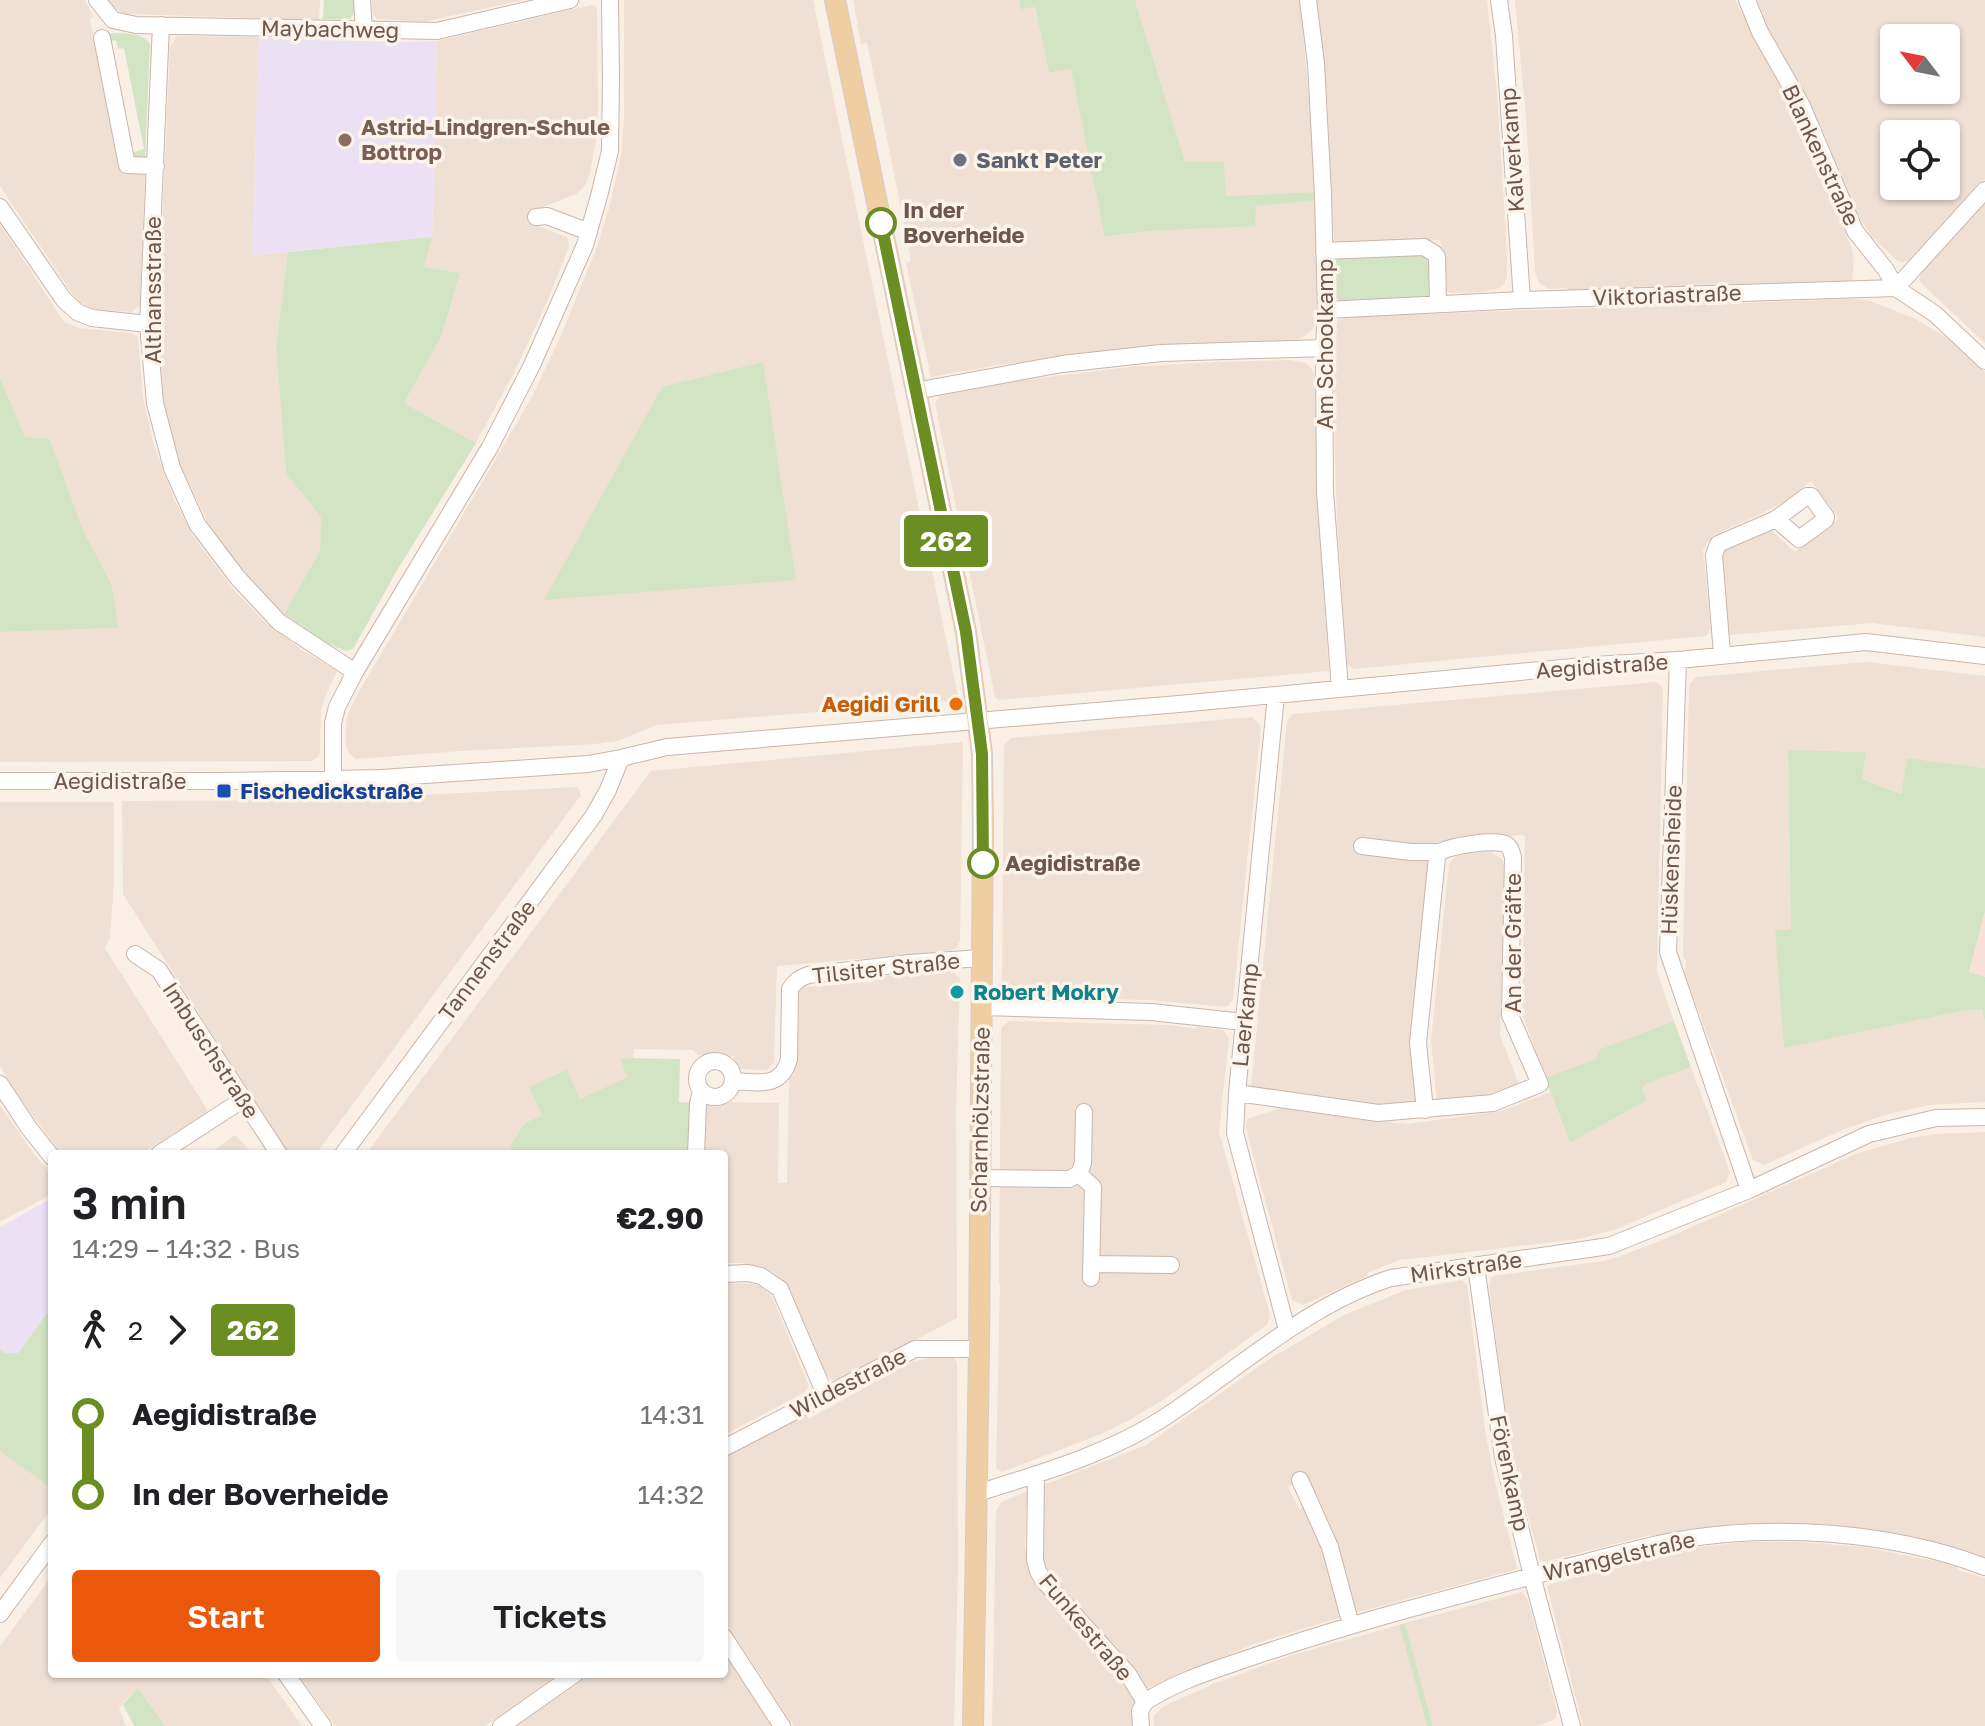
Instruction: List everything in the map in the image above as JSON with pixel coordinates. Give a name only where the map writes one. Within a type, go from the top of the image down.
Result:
[{"type":"main road","name":"Scharnhölzstraße","points":[[835,0],[966,632],[982,754],[979,1349],[973,1726]]},
{"type":"street","name":"Maybachweg","points":[[97,0],[113,20],[136,25],[364,30],[444,30],[570,0]]},
{"type":"street","points":[[362,0],[364,30]]},
{"type":"street","points":[[333,779],[333,723],[337,707],[490,447],[532,365],[589,232],[610,151],[610,0]]},
{"type":"street","name":"Am Schoolkamp","points":[[1308,0],[1316,63],[1324,251],[1325,492],[1340,689]]},
{"type":"street","name":"Kalverkamp","points":[[1499,0],[1522,300]]},
{"type":"street","name":"Blankenstraße","points":[[1747,0],[1760,32],[1802,106],[1855,231],[1896,288],[1935,314],[1985,361]]},
{"type":"street","name":"Althansstraße","points":[[161,25],[148,324],[155,403],[172,468],[197,524],[237,577],[279,622],[355,672]]},
{"type":"street","points":[[102,38],[127,165],[156,166]]},
{"type":"street","points":[[1896,288],[1985,190]]},
{"type":"street","points":[[0,207],[64,300],[77,312],[92,318],[148,324]]},
{"type":"street","points":[[536,217],[547,216],[589,232]]},
{"type":"street","points":[[1324,251],[1429,249],[1437,257],[1438,304]]},
{"type":"street","name":"Viktoriastraße","points":[[1326,310],[1522,300],[1896,288]]},
{"type":"street","points":[[915,391],[1062,364],[1147,355],[1324,348]]},
{"type":"street","points":[[1722,654],[1715,548],[1724,541],[1776,519]]},
{"type":"street","name":"Aegidistraße","points":[[0,781],[381,778],[572,765],[667,747],[1866,642],[1985,656]]},
{"type":"street","name":"Hüskensheide","points":[[1678,660],[1668,952],[1749,1190]]},
{"type":"street","name":"Laerkamp","points":[[1276,695],[1235,1133],[1287,1330]]},
{"type":"street","name":"Tannenstraße","points":[[346,1150],[594,815],[621,758]]},
{"type":"street","name":"An der Gräfte","points":[[1237,1093],[1378,1113],[1493,1103],[1540,1084],[1510,1015],[1512,852],[1498,842],[1450,847],[1440,852],[1362,846]]},
{"type":"street","points":[[1425,1110],[1418,1043],[1436,863],[1440,852]]},
{"type":"street","name":"Imbuschstraße","points":[[135,954],[159,970],[276,1150]]},
{"type":"street","name":"Tilsiter Straße","points":[[701,1091],[707,1096],[721,1097],[734,1081],[774,1081],[781,1076],[789,1059],[790,989],[800,978],[981,958]]},
{"type":"street","points":[[982,1007],[1151,1012],[1244,1022]]},
{"type":"street","points":[[696,1150],[701,1091],[697,1085],[698,1071],[709,1062],[724,1063],[729,1067],[734,1081]]},
{"type":"street","points":[[0,1084],[48,1152]]},
{"type":"street","points":[[165,1150],[242,1100]]},
{"type":"street","points":[[980,1178],[1069,1179],[1079,1174],[1083,1163],[1084,1112]]},
{"type":"street","name":"Mirkstraße","points":[[977,1493],[1036,1475],[1123,1441],[1167,1416],[1287,1330],[1363,1287],[1391,1278],[1609,1246],[1749,1190],[1869,1134],[1936,1118],[1985,1117]]},
{"type":"street","points":[[1079,1174],[1093,1187],[1091,1271],[1171,1265]]},
{"type":"street","name":"Förenkamp","points":[[1476,1266],[1503,1457],[1569,1725]]},
{"type":"street","points":[[728,1274],[761,1276],[780,1289],[825,1394]]},
{"type":"street","name":"Wildestraße","points":[[728,1446],[915,1349],[979,1349]]},
{"type":"street","name":"Funkestraße","points":[[1036,1475],[1035,1560],[1038,1571],[1128,1674],[1145,1702],[1140,1711],[1141,1726]]},
{"type":"street","points":[[1300,1480],[1330,1547],[1351,1625]]},
{"type":"street","name":"Wrangelstraße","points":[[1145,1702],[1158,1693],[1203,1674],[1351,1625],[1674,1541],[1773,1532],[1852,1536],[1893,1542],[1985,1567]]},
{"type":"street","points":[[0,1614],[48,1548]]},
{"type":"street","points":[[728,1643],[782,1726]]},
{"type":"street","points":[[289,1678],[323,1726]]},
{"type":"street","points":[[501,1726],[569,1678]]},
{"type":"shaded area","points":[[0,0],[85,0],[92,14],[93,18],[90,19],[119,167],[124,172],[145,173],[140,305],[132,312],[93,309],[77,301],[0,186]]},
{"type":"shaded area","points":[[107,0],[320,0],[319,20],[127,14],[115,9]]},
{"type":"shaded area","points":[[372,0],[524,0],[423,22],[377,19],[373,15]]},
{"type":"shaded area","points":[[624,0],[813,0],[958,696],[952,701],[657,725],[617,741],[594,744],[356,759],[346,745],[348,714],[532,397],[597,247],[621,156]]},
{"type":"shaded area","points":[[853,0],[1019,0],[1022,10],[1035,7],[1049,73],[1071,69],[1106,237],[1149,231],[1255,225],[1255,206],[1315,201],[1317,316],[1313,329],[1291,341],[1132,348],[931,377],[906,263],[911,261],[888,143],[867,43],[861,44]]},
{"type":"shaded area","points":[[1135,0],[1300,0],[1314,192],[1225,196],[1185,163]]},
{"type":"shaded area","points":[[1317,0],[1487,0],[1497,92],[1507,253],[1507,277],[1499,288],[1484,292],[1447,291],[1444,288],[1440,240],[1339,244],[1334,240],[1327,98]]},
{"type":"shaded area","points":[[1515,0],[1735,0],[1808,142],[1852,249],[1852,280],[1568,292],[1567,288],[1549,289],[1539,283],[1535,272]]},
{"type":"shaded area","points":[[1757,0],[1985,0],[1985,179],[1908,261],[1896,260],[1872,237],[1857,214],[1825,137],[1762,18],[1764,15]]},
{"type":"shaded area","points":[[595,5],[597,10],[598,107],[590,173],[585,186],[576,194],[538,211],[533,224],[567,237],[568,249],[514,373],[476,443],[404,403],[441,337],[460,273],[423,267],[432,237],[437,41]]},
{"type":"shaded area","points":[[179,36],[258,37],[253,255],[288,252],[276,346],[286,473],[321,516],[320,551],[284,614],[257,588],[224,548],[207,521],[178,460],[164,407],[158,356],[159,295],[170,47]]},
{"type":"shaded area","name":"Astrid-Lindgren-Schule Bottrop","points":[[258,37],[437,41],[432,237],[253,255]]},
{"type":"shaded area","points":[[1985,202],[1985,343],[1919,279],[1924,267]]},
{"type":"shaded area","points":[[0,224],[64,322],[79,328],[131,333],[138,337],[143,397],[154,446],[175,501],[193,536],[232,588],[265,622],[337,671],[321,711],[318,757],[311,761],[0,762],[0,632],[117,628],[112,585],[83,530],[50,439],[25,438],[0,377]]},
{"type":"shaded area","points":[[1851,299],[1870,301],[1914,318],[1950,340],[1985,372],[1985,637],[1872,623],[1730,635],[1721,554],[1725,549],[1771,530],[1795,552],[1839,518],[1811,481],[1787,500],[1714,535],[1708,541],[1703,550],[1711,629],[1706,636],[1353,669],[1347,664],[1335,459],[1337,321],[1393,315]]},
{"type":"shaded area","points":[[1290,360],[1306,363],[1316,378],[1316,477],[1329,671],[999,700],[995,697],[935,404],[939,396],[1011,382],[1128,367]]},
{"type":"shaded area","points":[[1866,662],[1985,676],[1985,768],[1907,758],[1901,794],[1862,779],[1866,752],[1788,751],[1791,929],[1775,930],[1864,1031],[1982,1008],[1985,1022],[1985,1102],[1929,1105],[1885,1115],[1842,1130],[1764,1165],[1753,1160],[1685,974],[1689,685],[1696,677]]},
{"type":"shaded area","points":[[1656,682],[1663,688],[1657,972],[1674,1021],[1600,1049],[1595,1059],[1545,1078],[1522,1013],[1525,836],[1432,843],[1414,1103],[1382,1108],[1328,1102],[1329,1097],[1252,1089],[1287,721],[1293,714]]},
{"type":"shaded area","points":[[1252,717],[1261,726],[1233,1000],[1226,1007],[1151,1000],[1009,997],[1002,989],[1004,745],[1011,738]]},
{"type":"shaded area","points":[[963,742],[960,941],[956,948],[949,951],[777,966],[774,1062],[767,1070],[739,1069],[733,1056],[698,1055],[693,1050],[634,1049],[633,1058],[621,1058],[627,1077],[580,1099],[529,1087],[543,1115],[525,1123],[510,1143],[513,1150],[369,1150],[651,771]]},
{"type":"shaded area","points":[[578,787],[581,795],[319,1150],[285,1150],[123,894],[122,801],[324,800]]},
{"type":"shaded area","points":[[0,802],[114,802],[114,883],[110,937],[105,948],[207,1109],[206,1113],[147,1150],[58,1150],[0,1066]]},
{"type":"shaded area","points":[[1491,852],[1502,859],[1505,868],[1500,1035],[1519,1085],[1496,1094],[1437,1101],[1431,1041],[1449,864],[1457,854]]},
{"type":"shaded area","points":[[1985,911],[1985,977],[1969,972]]},
{"type":"shaded area","points":[[948,970],[960,979],[956,1108],[957,1318],[840,1380],[833,1380],[826,1375],[786,1283],[763,1267],[728,1263],[728,1150],[701,1150],[702,1102],[779,1103],[778,1183],[787,1183],[789,1079],[794,1074],[796,992],[806,987],[872,982],[877,977]]},
{"type":"shaded area","points":[[1009,1021],[1171,1025],[1223,1030],[1229,1038],[1219,1132],[1270,1315],[1267,1325],[1163,1400],[1131,1419],[1101,1434],[1002,1472],[996,1468],[1001,1028]]},
{"type":"shaded area","points":[[1691,1067],[1730,1172],[1726,1182],[1614,1230],[1579,1239],[1400,1260],[1303,1305],[1292,1300],[1250,1144],[1247,1119],[1282,1108],[1408,1124],[1502,1111],[1550,1092],[1570,1143],[1647,1100],[1642,1089],[1646,1084]]},
{"type":"shaded area","points":[[0,1105],[48,1170],[48,1196],[0,1222]]},
{"type":"shaded area","points":[[1985,1132],[1985,1558],[1939,1544],[1719,1528],[1650,1535],[1544,1562],[1540,1560],[1514,1465],[1507,1424],[1489,1287],[1493,1276],[1618,1257],[1858,1153],[1935,1134]]},
{"type":"shaded area","points":[[235,1135],[249,1150],[214,1150]]},
{"type":"shaded area","points":[[48,1200],[48,1312],[18,1353],[6,1353],[0,1349],[0,1227]]},
{"type":"shaded area","points":[[1462,1280],[1467,1285],[1485,1430],[1517,1568],[1355,1613],[1304,1478],[1288,1487],[1299,1509],[1305,1507],[1328,1563],[1341,1617],[1254,1644],[1143,1690],[1039,1559],[1041,1493],[1044,1485],[1146,1445],[1271,1358],[1344,1315],[1406,1290]]},
{"type":"shaded area","points":[[728,1283],[753,1284],[762,1287],[772,1297],[809,1386],[805,1392],[728,1433]]},
{"type":"shaded area","points":[[954,1357],[957,1363],[958,1567],[954,1726],[794,1726],[728,1626],[728,1456],[805,1414],[809,1419],[908,1363]]},
{"type":"shaded area","points":[[0,1451],[48,1486],[48,1513],[0,1578]]},
{"type":"shaded area","points":[[1031,1490],[1031,1504],[1026,1509],[1025,1549],[1074,1620],[1074,1627],[1113,1672],[1117,1669],[1134,1697],[1134,1726],[992,1726],[996,1512],[1001,1502]]},
{"type":"shaded area","points":[[1743,1542],[1863,1547],[1950,1564],[1958,1570],[1985,1578],[1985,1726],[1583,1726],[1547,1586],[1659,1555],[1660,1552]]},
{"type":"shaded area","points":[[48,1581],[48,1678],[268,1678],[302,1726],[165,1726],[138,1689],[119,1708],[126,1726],[0,1726],[0,1646]]},
{"type":"shaded area","points":[[1522,1592],[1528,1600],[1557,1711],[1555,1719],[1538,1726],[1433,1726],[1405,1623]]},
{"type":"shaded area","points":[[1399,1625],[1427,1726],[1154,1726],[1154,1716],[1162,1707],[1216,1683],[1289,1656]]},
{"type":"shaded area","points":[[728,1660],[772,1726],[517,1726],[585,1678],[728,1678]]},
{"type":"shaded area","points":[[301,1678],[552,1678],[485,1726],[335,1726]]},
{"type":"green space","points":[[324,0],[355,0],[355,12],[349,20],[323,19]]},
{"type":"green space","points":[[1019,0],[1135,0],[1185,162],[1224,162],[1226,196],[1314,192],[1315,201],[1256,206],[1255,226],[1149,231],[1105,237],[1071,69],[1049,73],[1035,7],[1021,10]]},
{"type":"green space","points":[[108,33],[137,35],[150,44],[145,159],[135,161],[132,153],[144,149],[124,48],[118,49],[116,40],[107,42]]},
{"type":"green space","points":[[432,237],[424,267],[460,273],[441,337],[404,403],[476,443],[399,567],[353,649],[345,651],[327,643],[284,614],[320,551],[321,517],[286,473],[276,346],[288,252]]},
{"type":"green space","points":[[1422,254],[1431,258],[1431,293],[1425,298],[1341,301],[1334,297],[1333,264],[1338,258]]},
{"type":"green space","points":[[763,362],[796,580],[544,600],[662,387]]},
{"type":"green space","points":[[0,377],[25,437],[50,439],[83,530],[112,585],[118,628],[0,632]]},
{"type":"green space","points":[[1788,750],[1866,752],[1862,779],[1901,794],[1907,758],[1985,768],[1985,911],[1969,972],[1985,977],[1985,1022],[1982,1009],[1966,1010],[1784,1048],[1775,930],[1791,929]]},
{"type":"green space","points":[[1674,1021],[1691,1067],[1646,1084],[1642,1089],[1647,1100],[1570,1143],[1545,1078],[1595,1059],[1600,1049]]},
{"type":"green space","points":[[620,1058],[680,1059],[679,1102],[692,1103],[691,1150],[513,1150],[510,1144],[525,1123],[542,1115],[529,1087],[567,1070],[580,1099],[627,1077]]},
{"type":"green space","points":[[48,1312],[48,1486],[0,1451],[0,1349],[6,1353],[18,1353]]},
{"type":"green space","points":[[1405,1623],[1433,1726],[1427,1726],[1399,1625]]},
{"type":"green space","points":[[138,1688],[165,1726],[134,1726],[123,1704]]},
{"type":"bus line","name":"262","points":[[881,223],[966,632],[982,754],[983,863]]},
{"type":"place","name":"Astrid-Lindgren-Schule Bottrop","points":[[345,140]]},
{"type":"place","name":"Sankt Peter","points":[[960,160]]},
{"type":"place","name":"In der Boverheide","points":[[881,223]]},
{"type":"place","name":"Aegidi Grill","points":[[956,704]]},
{"type":"place","name":"Fischedickstraße","points":[[224,791]]},
{"type":"place","name":"Aegidistraße","points":[[983,863]]},
{"type":"place","name":"Robert Mokry","points":[[957,992]]}]
